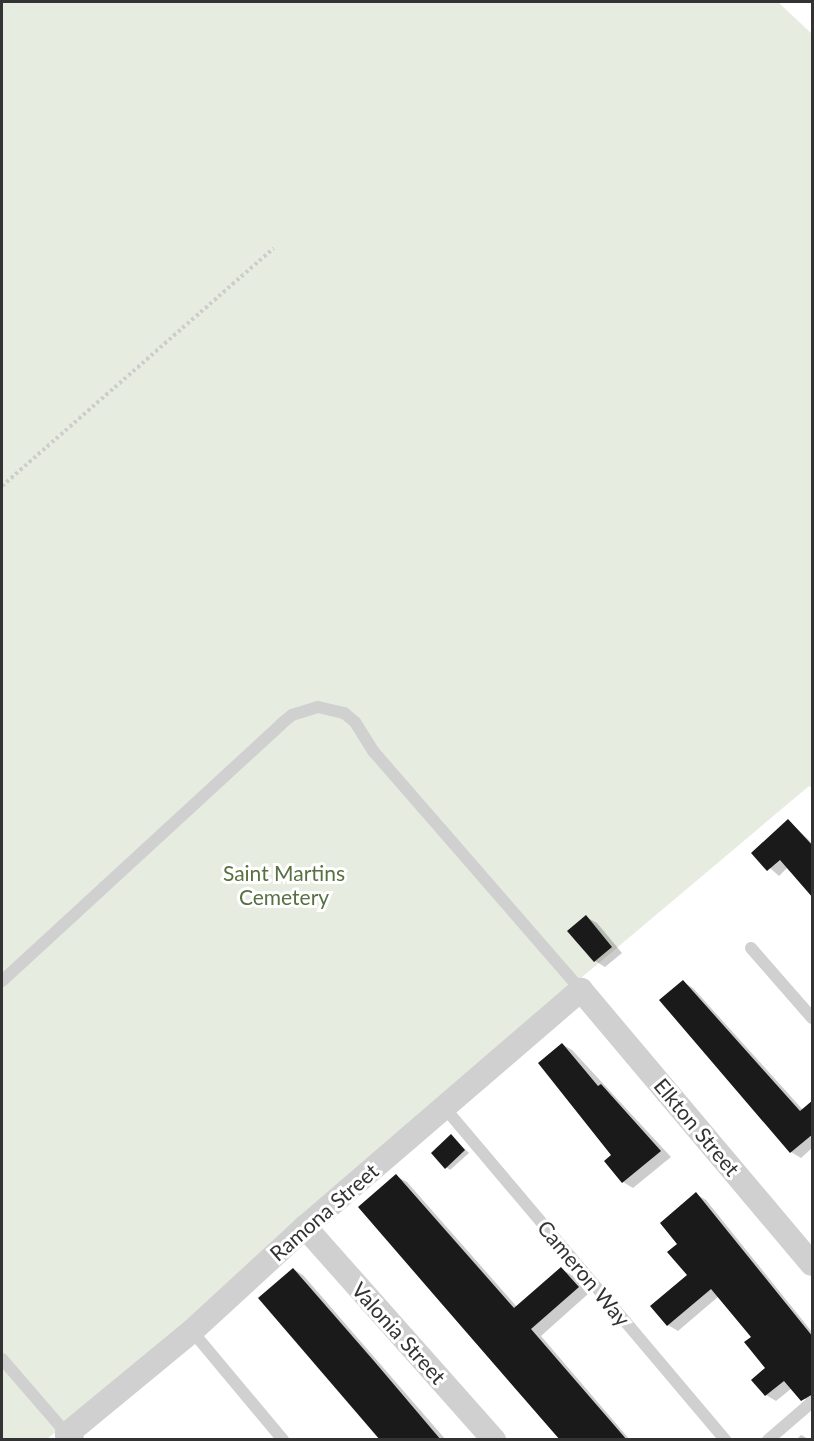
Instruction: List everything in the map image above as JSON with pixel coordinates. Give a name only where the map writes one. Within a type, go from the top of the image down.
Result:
[{"type":"street","name":"Ramona Street","points":[[70,1437],[192,1332],[305,1227],[580,990]]},
{"type":"street","name":"Elkton Street","points":[[580,990],[813,1264]]},
{"type":"street","name":"Valonia Street","points":[[305,1227],[494,1440]]},
{"type":"lane","points":[[2,981],[281,724],[292,715],[318,706],[344,713],[355,722],[374,752],[580,990]]},
{"type":"lane","points":[[751,948],[813,1018]]},
{"type":"lane","name":"Cameron Way","points":[[444,1107],[724,1440]]},
{"type":"lane","points":[[192,1332],[283,1440]]},
{"type":"lane","points":[[2,1359],[70,1437]]},
{"type":"lane","points":[[768,1440],[813,1402]]},
{"type":"path","points":[[2,486],[274,248]]},
{"type":"green space","name":"Saint Martins Cemetery","points":[[2,2],[778,2],[812,34],[812,788],[809,786],[556,999],[245,1275],[47,1439],[2,1440]]},
{"type":"building","points":[[788,819],[813,846],[813,898],[780,860],[767,871],[751,853]]},
{"type":"building","points":[[586,915],[612,947],[594,962],[567,931]]},
{"type":"building","points":[[683,980],[800,1111],[813,1100],[813,1134],[790,1153],[659,1000]]},
{"type":"building","points":[[562,1043],[598,1086],[601,1084],[661,1151],[622,1183],[604,1161],[611,1155],[538,1063]]},
{"type":"building","points":[[451,1134],[465,1150],[445,1169],[431,1153]]},
{"type":"building","points":[[396,1174],[514,1308],[561,1267],[579,1287],[531,1329],[627,1440],[560,1440],[441,1303],[358,1207]]},
{"type":"building","points":[[696,1192],[813,1337],[813,1394],[801,1401],[784,1381],[765,1396],[751,1380],[765,1368],[744,1342],[751,1337],[711,1289],[667,1326],[650,1306],[687,1275],[667,1252],[677,1244],[660,1223]]},
{"type":"building","points":[[293,1268],[441,1440],[380,1440],[258,1298]]}]
